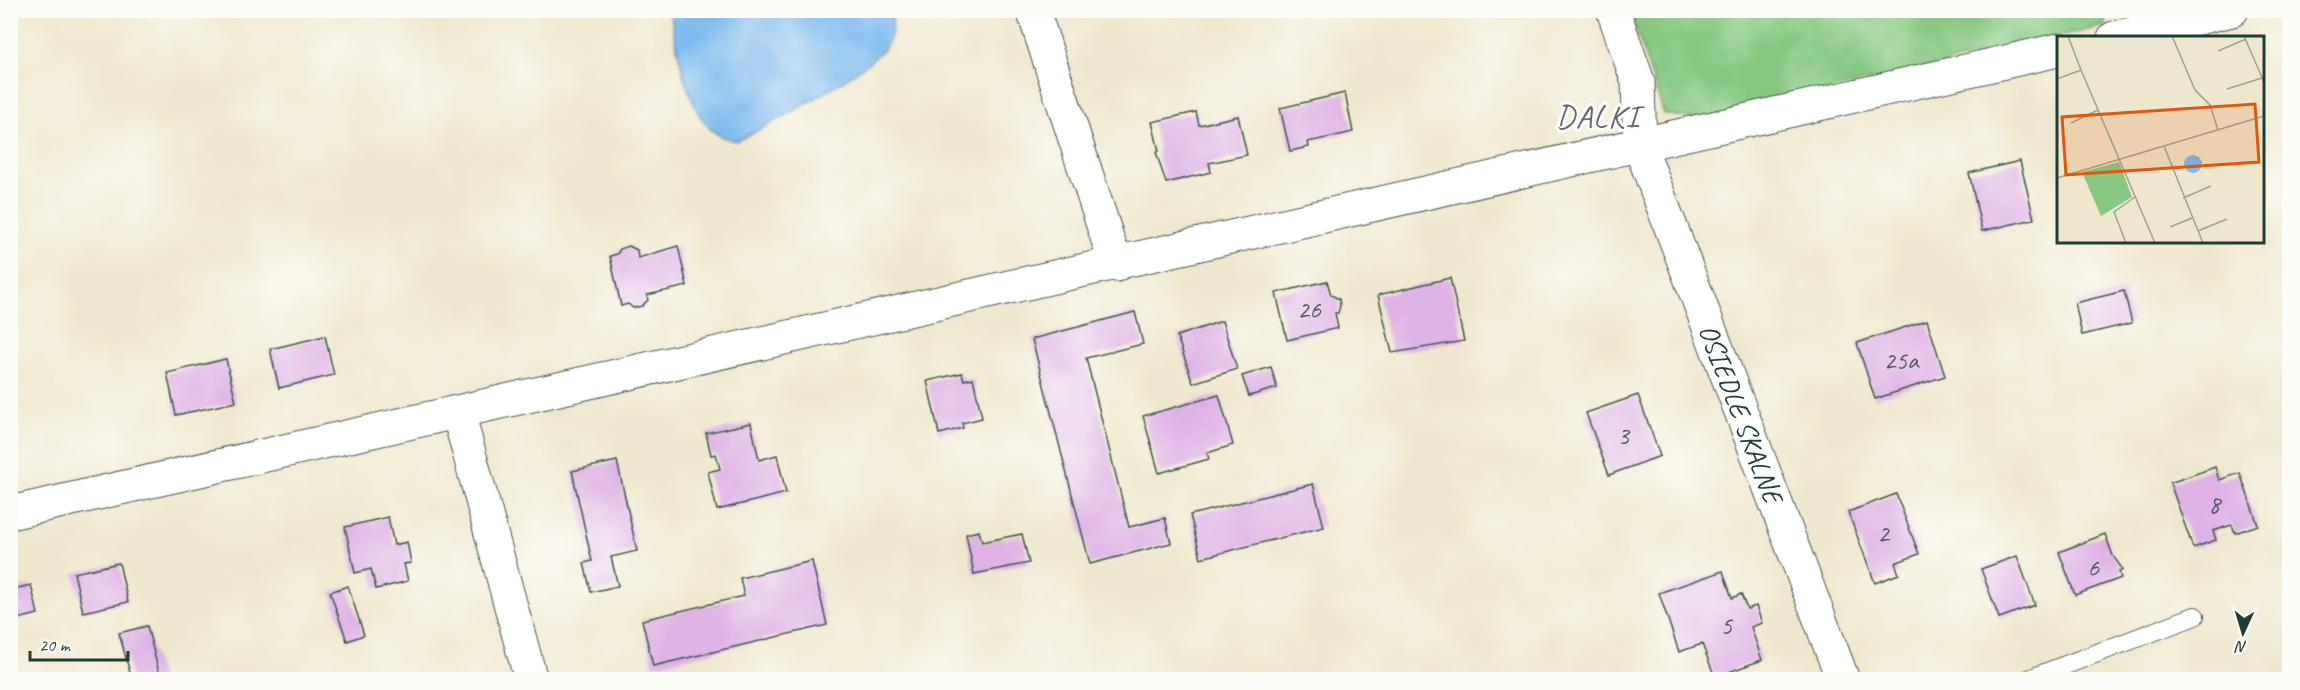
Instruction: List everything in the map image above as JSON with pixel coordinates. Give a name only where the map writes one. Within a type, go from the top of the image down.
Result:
[{"type":"street","points":[[1033,10],[1116,265]]},
{"type":"street","name":"OSIEDLE SKALNE","points":[[1613,10],[1638,82],[1640,146],[1843,680]]},
{"type":"street","points":[[2122,36],[2232,10]]},
{"type":"street","points":[[10,513],[1116,265],[2057,50]]},
{"type":"street","points":[[458,412],[531,680]]},
{"type":"lane","points":[[2026,680],[2195,616]]},
{"type":"green space","points":[[2102,10],[2106,26],[1701,120],[1664,114],[1630,11]]},
{"type":"water","points":[[674,10],[891,11],[892,26],[888,42],[880,53],[864,66],[794,111],[736,141],[721,136],[708,126],[691,98],[685,81],[671,15]]},
{"type":"building","points":[[1345,93],[1353,132],[1308,142],[1309,147],[1290,151],[1280,108]]},
{"type":"building","points":[[1196,112],[1199,125],[1238,116],[1247,155],[1209,163],[1211,172],[1166,183],[1156,152],[1159,151],[1152,122]]},
{"type":"building","points":[[2020,161],[2034,219],[1982,231],[1969,173]]},
{"type":"building","points":[[629,246],[637,250],[638,258],[678,246],[687,286],[647,295],[648,300],[642,306],[633,308],[628,304],[621,306],[610,256]]},
{"type":"building","points":[[1450,278],[1464,341],[1392,353],[1378,295]]},
{"type":"building","points":[[1327,281],[1331,295],[1339,299],[1338,313],[1335,313],[1338,328],[1287,340],[1276,293]]},
{"type":"building","points":[[2124,291],[2132,323],[2082,335],[2075,303]]},
{"type":"building","points":[[1135,312],[1143,344],[1086,358],[1129,527],[1165,518],[1171,543],[1090,564],[1032,339]]},
{"type":"building","points":[[1927,320],[1945,376],[1875,399],[1857,343]]},
{"type":"building","points":[[1222,321],[1237,369],[1193,383],[1177,336]]},
{"type":"building","points":[[325,336],[334,375],[279,388],[270,349]]},
{"type":"building","points":[[226,359],[236,402],[176,415],[167,373]]},
{"type":"building","points":[[1271,367],[1277,388],[1249,396],[1242,376]]},
{"type":"building","points":[[962,373],[964,380],[973,378],[982,418],[962,423],[963,428],[939,434],[927,381]]},
{"type":"building","points":[[1219,395],[1233,445],[1207,453],[1209,459],[1159,473],[1143,416]]},
{"type":"building","points":[[1638,395],[1660,456],[1609,475],[1586,413]]},
{"type":"building","points":[[751,423],[759,460],[777,455],[786,493],[717,510],[708,472],[720,469],[716,454],[711,455],[706,433]]},
{"type":"building","points":[[617,461],[637,551],[611,557],[618,586],[591,592],[584,563],[592,561],[572,471]]},
{"type":"building","points":[[2215,467],[2219,480],[2240,473],[2258,525],[2235,533],[2232,525],[2213,531],[2216,540],[2193,548],[2170,483]]},
{"type":"building","points":[[1313,484],[1324,527],[1201,558],[1190,515]]},
{"type":"building","points":[[1896,494],[1919,554],[1895,563],[1899,574],[1875,583],[1848,512]]},
{"type":"building","points":[[388,517],[394,545],[407,542],[411,563],[404,564],[408,581],[376,589],[371,569],[355,573],[345,527]]},
{"type":"building","points":[[979,531],[982,542],[1022,534],[1029,563],[974,574],[966,534]]},
{"type":"building","points":[[2105,534],[2113,556],[2123,570],[2119,572],[2121,578],[2075,595],[2059,552]]},
{"type":"building","points":[[2017,556],[2035,605],[1999,618],[1981,569]]},
{"type":"building","points":[[812,561],[827,625],[653,666],[642,620],[744,596],[740,578]]},
{"type":"building","points":[[119,563],[128,602],[83,612],[74,573]]},
{"type":"building","points":[[1723,571],[1732,598],[1741,594],[1747,609],[1756,606],[1762,623],[1751,627],[1762,660],[1715,677],[1702,644],[1679,652],[1659,593]]},
{"type":"building","points":[[31,585],[38,614],[10,621],[10,590]]},
{"type":"building","points":[[348,586],[364,635],[347,641],[330,592]]},
{"type":"building","points":[[147,626],[161,680],[132,680],[119,633]]},
{"type":"district","name":"DALKI","points":[[1598,116]]}]
